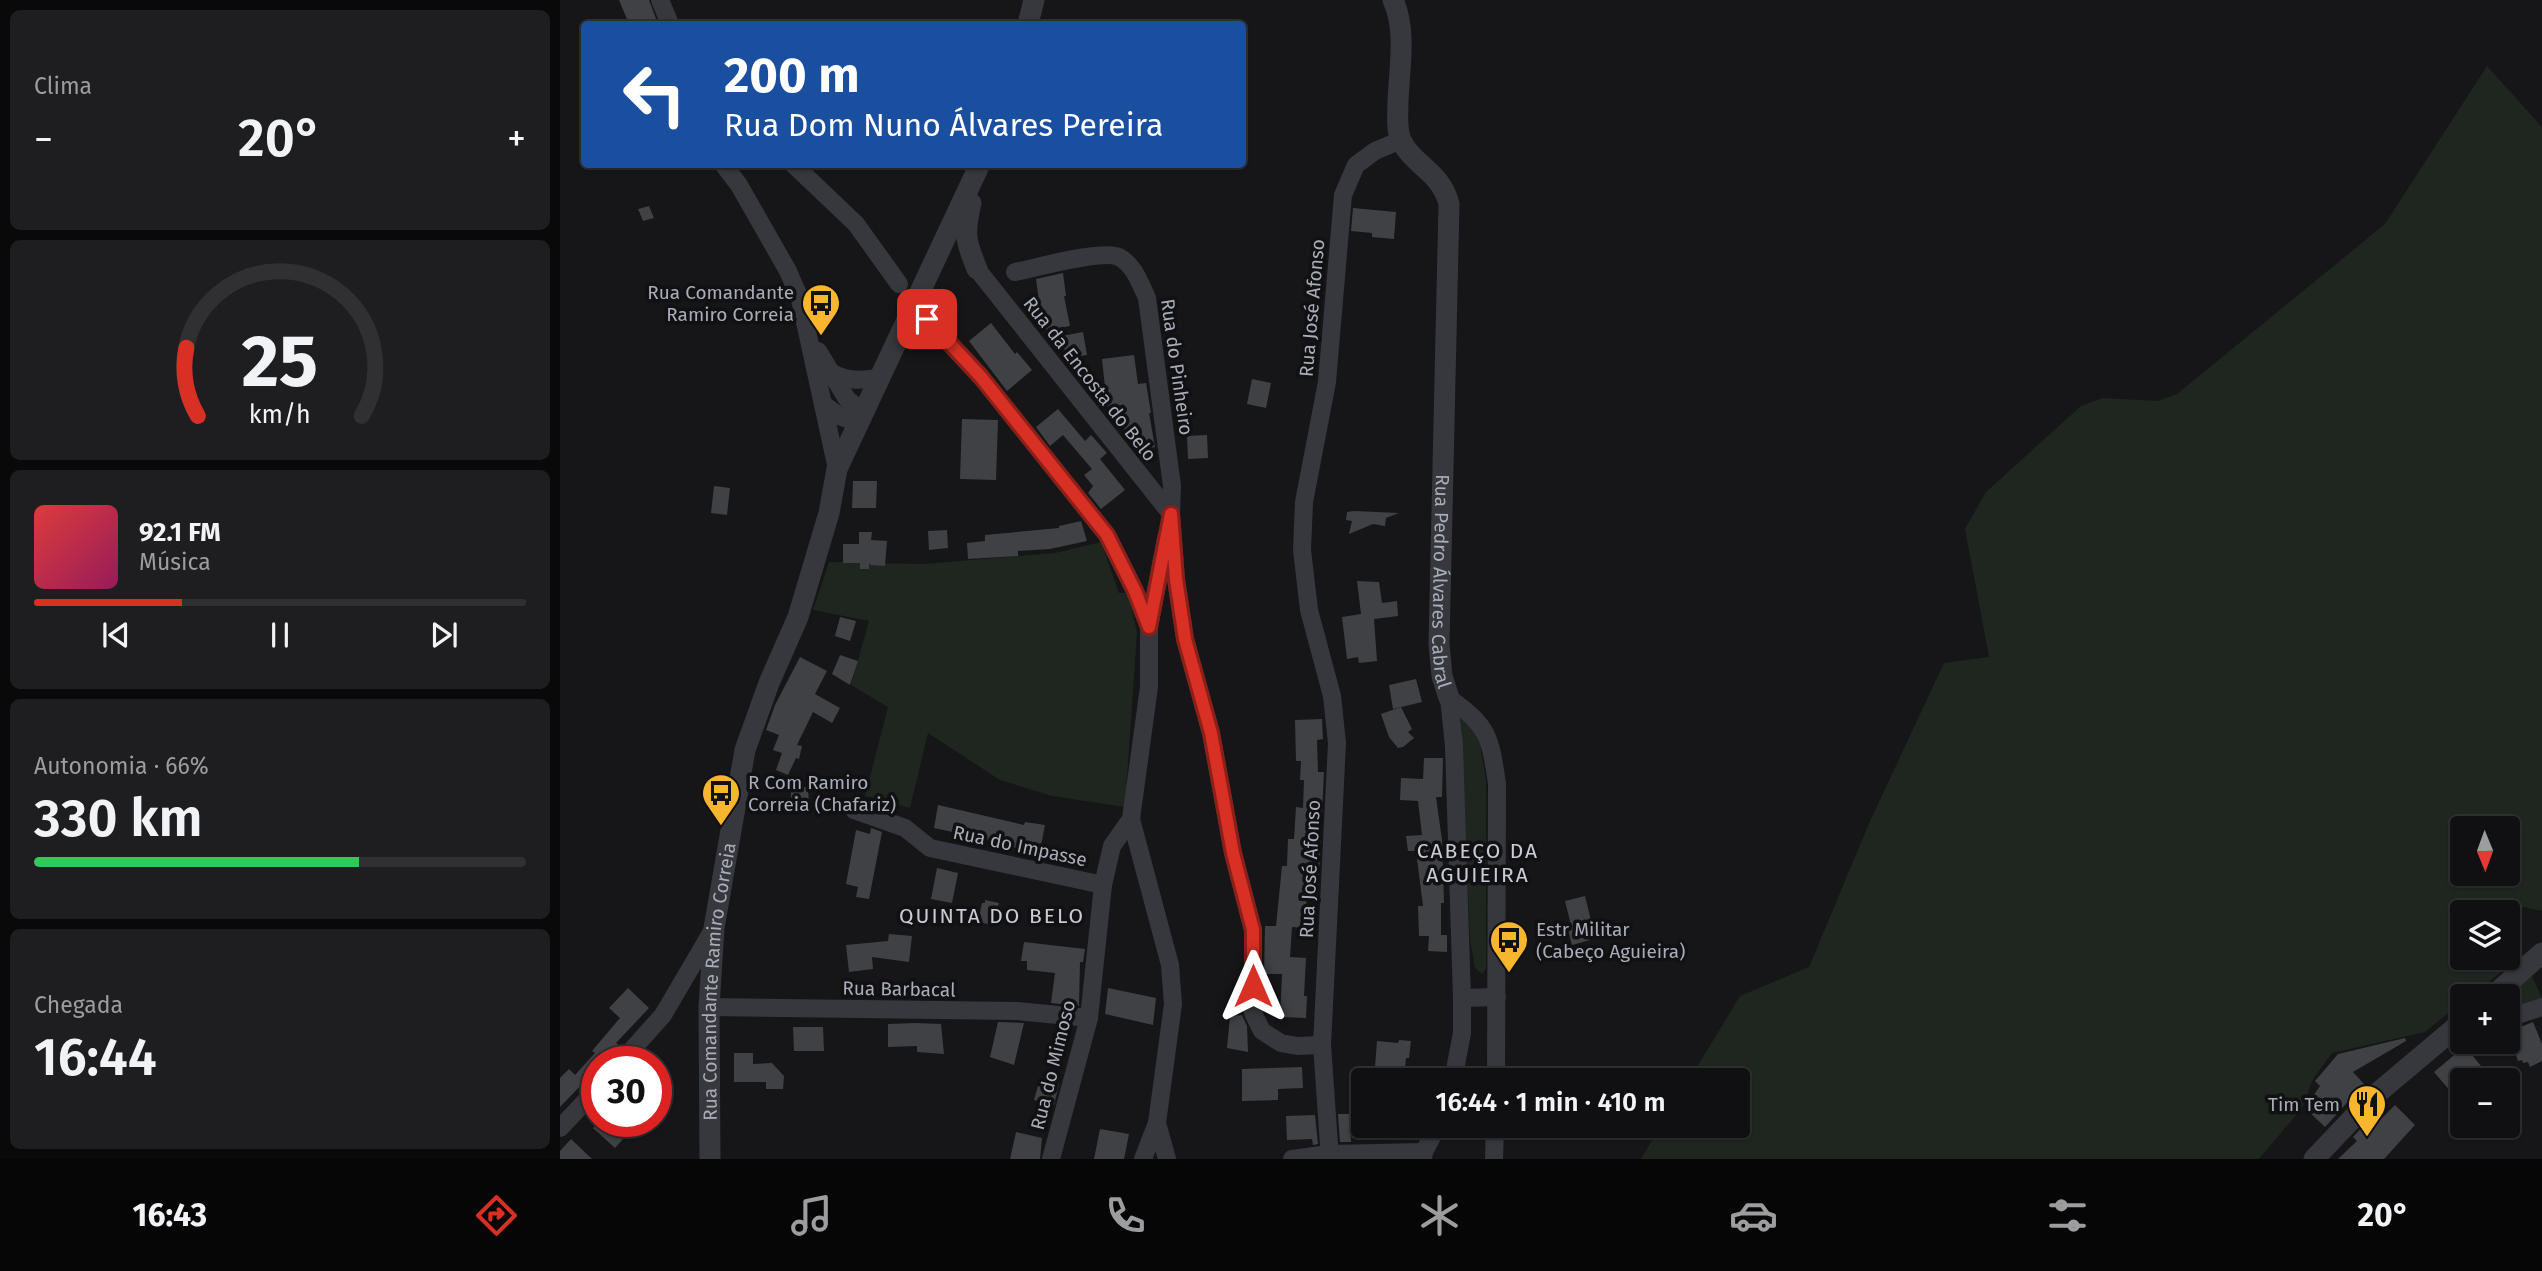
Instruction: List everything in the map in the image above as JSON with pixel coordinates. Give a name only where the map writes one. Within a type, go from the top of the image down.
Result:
[{"type":"street","points":[[660,0],[669,21]]},
{"type":"street","points":[[1029,21],[1034,0]]},
{"type":"street","points":[[1393,0],[1401,35],[1398,118],[1401,140]]},
{"type":"street","name":"Rua Pedro Álvares Cabral","points":[[1401,140],[1443,187],[1449,204],[1439,644],[1454,746],[1462,998],[1462,1033],[1455,1068]]},
{"type":"street","name":"Rua José Afonso","points":[[1330,1156],[1322,1045],[1337,743],[1332,696],[1309,610],[1302,550],[1304,502],[1327,382],[1343,195],[1356,165],[1375,150],[1401,140]]},
{"type":"street","name":"Rua Comandante Ramiro Correia","points":[[710,1159],[709,1007],[714,928],[745,750],[769,683],[798,617],[829,513],[837,469],[800,299],[788,271],[739,185],[726,168]]},
{"type":"street","points":[[797,168],[856,224],[899,285]]},
{"type":"street","points":[[837,469],[930,271],[963,253],[976,174]]},
{"type":"street","name":"Rua da Encosta do Belo","points":[[963,253],[1171,514]]},
{"type":"street","name":"Rua do Pinheiro","points":[[1015,272],[1099,255],[1118,257],[1134,271],[1147,298],[1172,486],[1171,514]]},
{"type":"street","points":[[927,319],[981,377],[1107,535],[1135,591],[1149,627]]},
{"type":"street","name":"Rua Comandante Ramiro Correia","points":[[808,329],[828,370],[861,418]]},
{"type":"street","points":[[828,370],[845,379],[861,381],[881,377]]},
{"type":"street","points":[[823,404],[839,416],[861,418]]},
{"type":"street","points":[[1171,514],[1176,579],[1185,639],[1211,733],[1233,853],[1253,930],[1252,1013],[1262,1031],[1281,1043],[1297,1046],[1322,1045]]},
{"type":"street","points":[[1143,1159],[1157,1123],[1173,1004],[1170,965],[1131,819],[1149,687],[1149,627],[1171,514]]},
{"type":"street","points":[[1449,698],[1475,716],[1491,744],[1497,784],[1496,1068]]},
{"type":"street","name":"Rua do Impasse","points":[[854,810],[905,828],[930,848],[1103,885]]},
{"type":"street","name":"Rua do Mimoso","points":[[1051,1159],[1089,1018],[1103,885],[1112,846],[1131,819]]},
{"type":"street","points":[[635,1046],[663,1015],[714,928]]},
{"type":"street","points":[[2507,984],[2542,953]]},
{"type":"street","points":[[1462,998],[1497,997]]},
{"type":"street","name":"Rua Barbacal","points":[[709,1007],[1017,1011],[1089,1018]]},
{"type":"street","points":[[2520,1014],[2542,1007]]},
{"type":"street","points":[[2314,1159],[2374,1096],[2450,1032]]},
{"type":"street","points":[[560,1128],[581,1106]]},
{"type":"street","points":[[1157,1123],[1167,1159]]},
{"type":"street","points":[[1292,1159],[1330,1156],[1424,1156],[1432,1138]]},
{"type":"street","points":[[1494,1159],[1495,1138]]},
{"type":"shaded area","points":[[2487,66],[2542,127],[2542,911],[2524,907],[2520,910],[2520,900],[2450,900],[2450,970],[2501,972],[2486,984],[2450,984],[2450,1012],[2425,1032],[2332,1053],[2313,1079],[2302,1108],[2259,1159],[1641,1159],[1653,1138],[1750,1138],[1750,1068],[1696,1068],[1740,996],[1809,967],[1870,821],[1944,663],[1989,657],[1965,529],[1986,492],[2081,406],[2103,398],[2157,401],[2177,394],[2385,224]]},
{"type":"shaded area","points":[[1101,542],[1119,593],[1128,593],[1137,632],[1125,807],[1052,796],[1000,780],[928,733],[910,808],[865,796],[888,707],[851,685],[869,621],[813,610],[829,562],[924,564],[1055,553]]},
{"type":"shaded area","points":[[1463,718],[1479,738],[1486,780],[1486,969],[1482,974],[1475,968],[1470,939]]},
{"type":"shaded area","points":[[2531,974],[2542,998],[2520,1005],[2520,985]]},
{"type":"building","points":[[619,0],[649,0],[657,21],[628,21]]},
{"type":"building","points":[[649,206],[654,218],[643,221],[638,209]]},
{"type":"building","points":[[1353,208],[1396,212],[1394,239],[1351,231]]},
{"type":"building","points":[[1063,273],[1070,326],[1043,331],[1036,279]]},
{"type":"building","points":[[991,323],[1015,354],[1017,352],[1032,370],[1007,391],[969,341]]},
{"type":"building","points":[[1083,332],[1087,355],[1066,358],[1062,336]]},
{"type":"building","points":[[1134,355],[1138,384],[1146,383],[1155,447],[1138,451],[1126,437],[1121,413],[1111,416],[1104,398],[1102,359]]},
{"type":"building","points":[[1252,379],[1271,383],[1266,408],[1247,404]]},
{"type":"building","points":[[1058,409],[1085,441],[1091,435],[1107,453],[1100,459],[1125,490],[1101,509],[1088,493],[1093,486],[1084,475],[1092,469],[1063,435],[1050,446],[1036,427]]},
{"type":"building","points":[[962,419],[998,420],[996,480],[960,479]]},
{"type":"building","points":[[1207,435],[1208,458],[1188,459],[1187,436]]},
{"type":"building","points":[[853,481],[877,481],[876,508],[852,508]]},
{"type":"building","points":[[714,486],[730,488],[727,515],[711,513]]},
{"type":"building","points":[[1347,512],[1399,513],[1386,518],[1385,526],[1373,524],[1349,534],[1352,521],[1346,520]]},
{"type":"building","points":[[1081,521],[1087,541],[1050,549],[1018,551],[1018,556],[968,559],[967,543],[985,541],[985,535],[1059,528]]},
{"type":"building","points":[[947,530],[948,548],[929,550],[928,531]]},
{"type":"building","points":[[859,532],[872,532],[871,540],[887,541],[885,566],[869,563],[869,569],[860,569],[860,563],[843,563],[843,544],[859,544]]},
{"type":"building","points":[[1357,581],[1379,582],[1382,603],[1397,601],[1398,616],[1374,619],[1377,661],[1359,663],[1358,657],[1347,659],[1342,617],[1361,614]]},
{"type":"building","points":[[840,617],[856,621],[850,641],[835,636]]},
{"type":"building","points":[[840,655],[858,661],[850,685],[832,674]]},
{"type":"building","points":[[800,657],[827,671],[815,694],[840,708],[832,723],[813,712],[797,745],[802,746],[799,759],[796,758],[788,775],[776,770],[782,753],[773,750],[779,735],[766,730],[775,705]]},
{"type":"building","points":[[1416,679],[1422,702],[1393,709],[1389,685]]},
{"type":"building","points":[[1401,707],[1412,729],[1408,732],[1414,738],[1398,748],[1389,737],[1381,714]]},
{"type":"building","points":[[1322,719],[1323,739],[1317,740],[1318,772],[1324,772],[1318,894],[1307,893],[1305,928],[1292,927],[1290,957],[1306,958],[1306,1018],[1280,1017],[1282,974],[1264,974],[1265,926],[1276,926],[1282,866],[1287,866],[1288,839],[1294,839],[1296,807],[1303,808],[1304,780],[1300,780],[1301,761],[1296,761],[1295,720]]},
{"type":"building","points":[[1424,758],[1443,758],[1442,797],[1436,797],[1442,840],[1444,903],[1441,903],[1441,935],[1447,935],[1447,952],[1428,951],[1429,936],[1419,936],[1418,906],[1423,906],[1416,851],[1408,851],[1406,836],[1422,835],[1418,801],[1400,800],[1401,778],[1423,779]]},
{"type":"building","points":[[791,787],[808,787],[809,808],[791,808]]},
{"type":"building","points":[[938,805],[1024,825],[1025,822],[1045,825],[1039,856],[1019,852],[1020,849],[990,840],[934,828]]},
{"type":"building","points":[[871,828],[882,832],[869,899],[856,897],[858,887],[846,884],[856,830],[870,834]]},
{"type":"building","points":[[937,868],[958,873],[952,903],[931,899]]},
{"type":"building","points":[[1585,896],[1594,933],[1588,934],[1590,940],[1572,945],[1568,930],[1572,929],[1565,901]]},
{"type":"building","points":[[985,900],[999,903],[998,906],[1001,907],[997,926],[978,922]]},
{"type":"building","points":[[889,934],[912,936],[909,962],[872,957],[873,969],[849,972],[846,945],[888,941]]},
{"type":"building","points":[[1024,942],[1085,949],[1083,962],[1080,962],[1079,1006],[1051,1003],[1055,973],[1027,970],[1027,961],[1021,961]]},
{"type":"building","points":[[628,988],[649,1008],[616,1043],[620,1046],[596,1046],[620,1018],[609,1008]]},
{"type":"building","points":[[1108,988],[1156,998],[1153,1025],[1105,1014]]},
{"type":"building","points":[[1242,1015],[1247,1026],[1248,1052],[1227,1048],[1230,1016]]},
{"type":"building","points":[[998,1022],[1024,1023],[1014,1065],[990,1057]]},
{"type":"building","points":[[2533,1022],[2542,1044],[2542,1061],[2530,1067],[2528,1062],[2518,1061],[2516,1054],[2520,1054],[2520,1027]]},
{"type":"building","points":[[888,1024],[941,1024],[944,1054],[917,1052],[917,1046],[888,1047]]},
{"type":"building","points":[[793,1027],[823,1027],[824,1051],[794,1051]]},
{"type":"building","points":[[2405,1038],[2406,1041],[2353,1072],[2364,1084],[2325,1127],[2305,1108],[2320,1086],[2315,1081],[2338,1054]]},
{"type":"building","points":[[1399,1040],[1411,1041],[1405,1068],[1375,1068],[1377,1041],[1398,1043]]},
{"type":"building","points":[[734,1053],[753,1053],[753,1064],[772,1063],[784,1076],[783,1089],[766,1089],[766,1082],[734,1082]]},
{"type":"building","points":[[2455,1054],[2471,1054],[2482,1068],[2450,1068],[2450,1091],[2434,1072]]},
{"type":"building","points":[[1302,1067],[1303,1088],[1278,1089],[1278,1100],[1242,1101],[1242,1069]]},
{"type":"building","points":[[581,1068],[581,1085],[560,1107],[560,1078],[569,1069],[575,1075]]},
{"type":"building","points":[[1040,1079],[1059,1084],[1054,1105],[1034,1100]]},
{"type":"building","points":[[2395,1105],[2415,1125],[2384,1159],[2338,1159],[2357,1141],[2353,1137],[2368,1121],[2374,1126]]},
{"type":"building","points":[[1338,1114],[1349,1114],[1351,1142],[1340,1142]]},
{"type":"building","points":[[1315,1115],[1318,1144],[1313,1145],[1312,1139],[1287,1140],[1286,1116]]},
{"type":"building","points":[[1100,1129],[1129,1134],[1124,1159],[1094,1159]]},
{"type":"building","points":[[1016,1132],[1042,1138],[1040,1159],[1010,1159]]},
{"type":"building","points":[[603,1137],[625,1137],[615,1148]]},
{"type":"building","points":[[571,1139],[592,1159],[560,1159],[560,1151]]},
{"type":"place","name":"Rua Comandante Ramiro Correia","points":[[821,337]]},
{"type":"place","name":"R Com Ramiro Correia (Chafariz)","points":[[721,827]]},
{"type":"place","name":"Estr Militar (Cabeço Aguieira)","points":[[1509,974]]},
{"type":"place","name":"Tim Tem","points":[[2367,1138]]},
{"type":"district","name":"CABEÇO DA AGUIEIRA","points":[[1478,863]]},
{"type":"district","name":"QUINTA DO BELO","points":[[992,916]]},
{"type":"route","points":[[927,319],[981,377],[1107,535],[1135,591],[1149,627],[1171,514],[1176,579],[1185,639],[1203,697],[1233,853],[1253,930],[1253,986]]}]
